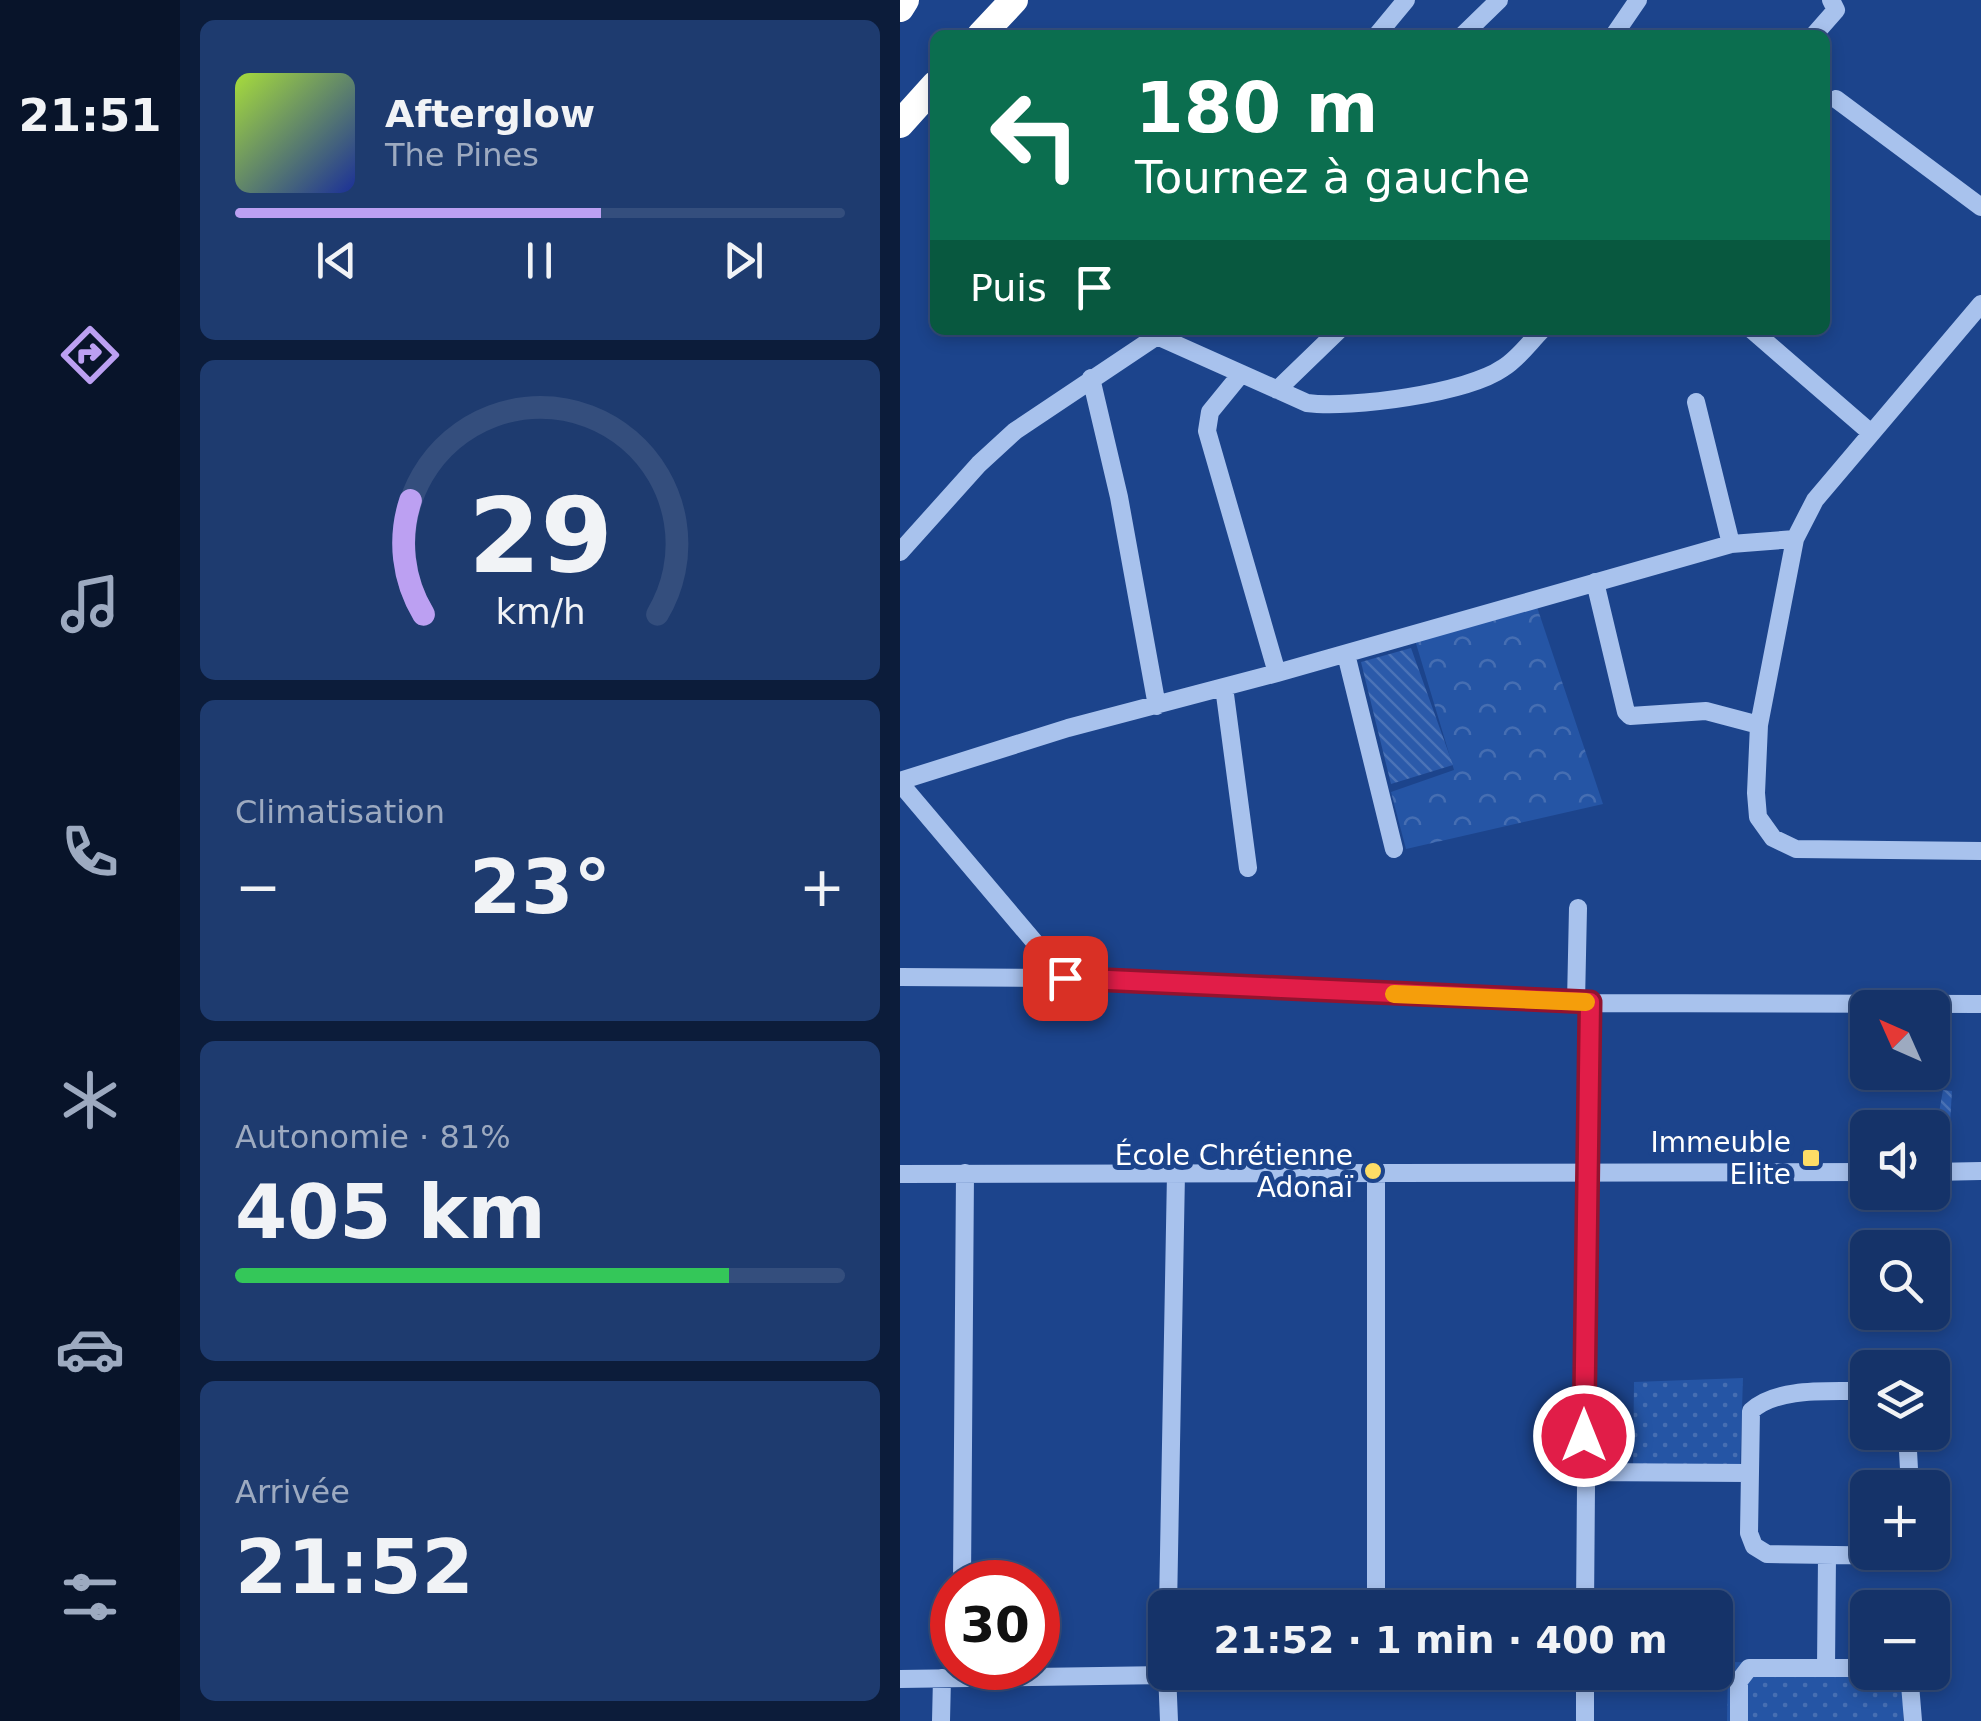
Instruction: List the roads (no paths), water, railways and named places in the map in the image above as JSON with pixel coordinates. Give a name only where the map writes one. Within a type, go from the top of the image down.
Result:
[{"type":"highway","points":[[900,8],[905,0]]},
{"type":"highway","points":[[986,30],[1014,0]]},
{"type":"highway","points":[[900,124],[930,90]]},
{"type":"street","points":[[1381,30],[1406,0]]},
{"type":"street","points":[[1468,30],[1499,0]]},
{"type":"street","points":[[1617,30],[1638,0]]},
{"type":"street","points":[[1818,30],[1836,10],[1831,0]]},
{"type":"street","points":[[1836,100],[1981,207]]},
{"type":"street","points":[[1981,304],[1815,500],[1795,539],[1760,725],[1758,818],[1773,838],[1796,849],[1981,851]]},
{"type":"street","points":[[900,552],[979,464],[1015,431],[1157,335]]},
{"type":"street","points":[[1164,335],[1307,404],[1330,407],[1390,401],[1485,378],[1506,367],[1537,335]]},
{"type":"street","points":[[1277,390],[1334,335]]},
{"type":"street","points":[[1758,335],[1871,433]]},
{"type":"street","points":[[1240,374],[1210,412],[1207,431],[1277,674]]},
{"type":"street","points":[[1091,378],[1119,497],[1157,706]]},
{"type":"street","points":[[1696,402],[1731,544]]},
{"type":"street","points":[[1065,978],[900,782],[1068,728],[1277,674],[1731,544],[1795,539]]},
{"type":"street","points":[[1594,582],[1630,716],[1706,710],[1760,725]]},
{"type":"street","points":[[1346,654],[1394,850]]},
{"type":"street","points":[[1224,687],[1248,868]]},
{"type":"street","points":[[1578,908],[1587,1172],[1585,1590]]},
{"type":"street","points":[[900,977],[1065,978],[1583,1002],[1981,1004]]},
{"type":"street","points":[[900,1174],[1850,1172]]},
{"type":"street","points":[[1950,1172],[1981,1172]]},
{"type":"street","points":[[1168,1590],[1176,1173]]},
{"type":"street","points":[[1376,1173],[1376,1590]]},
{"type":"street","points":[[962,1560],[966,1174]]},
{"type":"street","points":[[1850,1391],[1804,1393],[1761,1401],[1751,1411],[1748,1473],[1754,1546],[1766,1554],[1850,1556]]},
{"type":"street","points":[[1584,1472],[1748,1473]]},
{"type":"street","points":[[1826,1668],[1827,1556]]},
{"type":"street","points":[[1739,1721],[1740,1681],[1749,1668],[1850,1668]]},
{"type":"street","points":[[1060,1675],[1148,1674]]},
{"type":"street","points":[[900,1679],[930,1677]]},
{"type":"street","points":[[941,1721],[950,1690]]},
{"type":"street","points":[[1168,1690],[1170,1721]]},
{"type":"street","points":[[1585,1690],[1586,1721]]},
{"type":"street","points":[[1911,1690],[1914,1721]]},
{"type":"place","name":"Immeuble Elite","points":[[1811,1158]]},
{"type":"place","name":"École Chrétienne Adonaï","points":[[1373,1171]]}]
